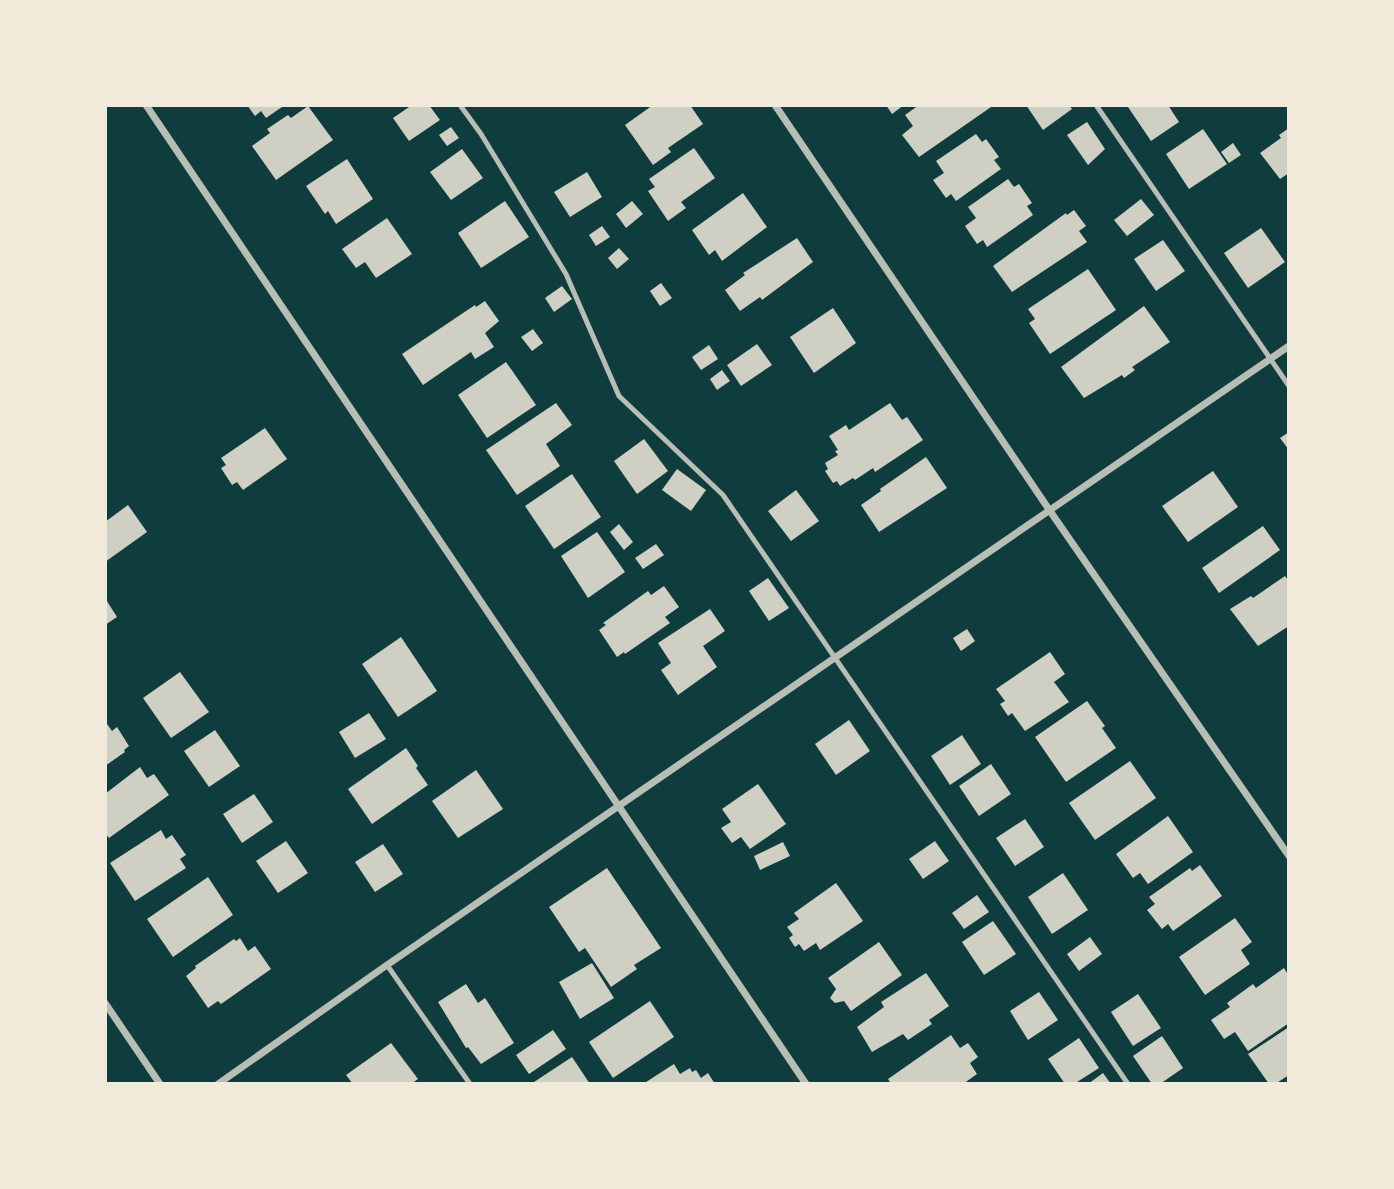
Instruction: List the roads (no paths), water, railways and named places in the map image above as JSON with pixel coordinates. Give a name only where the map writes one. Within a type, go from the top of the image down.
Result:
[{"type":"street","points":[[146,105],[806,1084]]},
{"type":"street","points":[[775,105],[1050,511],[1289,856]]},
{"type":"street","points":[[218,1084],[1289,346]]},
{"type":"street","points":[[105,1003],[160,1084]]},
{"type":"lane","points":[[460,105],[481,134],[566,274],[619,396],[723,495],[1128,1084]]},
{"type":"lane","points":[[1096,105],[1289,386]]},
{"type":"lane","points":[[387,965],[470,1084]]}]
